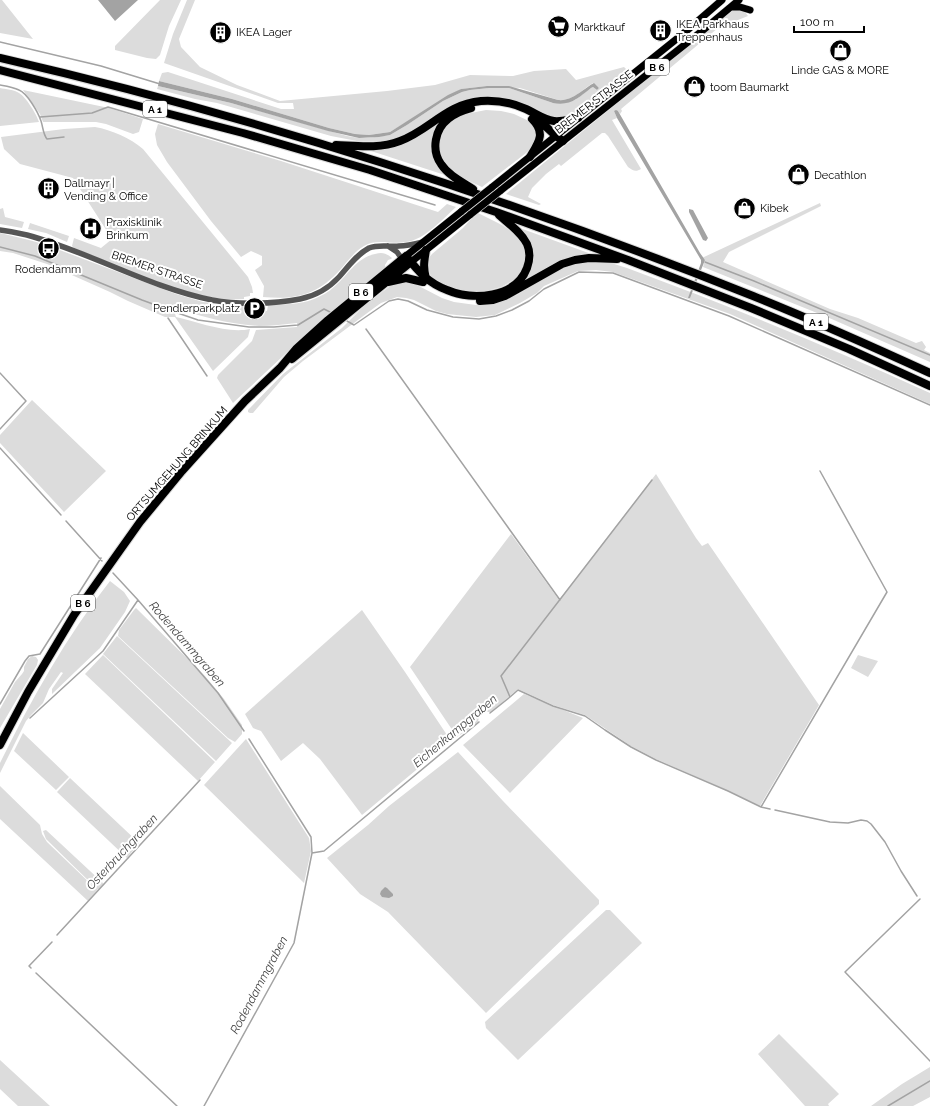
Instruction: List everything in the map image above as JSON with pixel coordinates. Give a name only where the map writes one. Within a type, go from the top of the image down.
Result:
[{"type":"highway","name":"A 1","points":[[0,58],[197,107],[325,144],[480,194],[699,274],[846,335],[930,373]]},
{"type":"highway","name":"A 1","points":[[0,70],[243,133],[370,170],[496,212],[628,260],[758,311],[849,349],[930,386]]},
{"type":"highway","points":[[325,144],[372,147],[388,145],[401,141],[422,130],[451,110],[480,101],[495,101],[524,108],[545,119],[554,121],[578,118]]},
{"type":"highway","points":[[480,194],[449,173],[441,164],[436,154],[436,140],[439,130],[445,121],[464,110],[485,106],[500,107],[525,114],[539,121],[559,137]]},
{"type":"highway","points":[[525,114],[535,122],[540,131],[539,141],[530,157]]},
{"type":"highway","points":[[545,119],[559,137]]},
{"type":"highway","points":[[386,282],[406,278],[425,281],[448,291],[476,295],[494,294],[513,286],[526,272],[529,263],[527,245],[518,233],[496,212]]},
{"type":"highway","points":[[425,281],[423,264],[426,250]]},
{"type":"highway","points":[[407,260],[425,281],[436,291],[467,300],[487,300],[505,296],[562,264],[575,260],[588,258],[628,260]]},
{"type":"highway","name":"ORTSUMGEHUNG BRINKUM","points":[[280,368],[386,282],[407,260]]},
{"type":"highway","name":"ORTSUMGEHUNG BRINKUM","points":[[0,745],[28,692],[74,615],[140,522],[182,471],[236,412],[280,368],[296,349],[328,320],[407,260]]},
{"type":"main road","name":"BREMER STRASSE","points":[[426,250],[500,191],[578,118],[684,33],[722,0]]},
{"type":"main road","name":"BREMER STRASSE","points":[[423,242],[530,157],[702,31],[739,0]]},
{"type":"main road","points":[[730,7],[740,7],[750,10]]},
{"type":"main road","name":"B 6","points":[[407,260],[423,242]]},
{"type":"main road","name":"B 6","points":[[407,260],[426,250]]},
{"type":"street","name":"BREMER STRASSE","points":[[0,230],[25,234],[73,250],[151,281],[192,295],[222,301],[242,302],[287,301],[313,295],[324,290],[333,283],[363,252],[376,246],[410,245],[423,242]]},
{"type":"street","points":[[391,246],[400,249],[407,260]]},
{"type":"shaded area","points":[[0,0],[2,0],[33,39],[0,33]]},
{"type":"shaded area","points":[[98,0],[138,0],[115,21]]},
{"type":"shaded area","points":[[160,0],[181,0],[169,26],[160,55],[156,59],[147,58],[115,50],[115,46]]},
{"type":"shaded area","points":[[187,0],[195,0],[179,39],[181,47],[200,67],[237,85],[280,101],[435,85],[470,75],[513,76],[534,71],[566,69],[576,80],[624,67],[628,71],[574,114],[568,117],[549,117],[514,102],[448,108],[396,139],[383,141],[357,141],[331,136],[217,103],[157,89],[158,86],[231,103],[347,136],[367,138],[390,135],[443,101],[470,90],[509,88],[553,103],[575,100],[593,87],[597,90],[599,88],[593,83],[574,96],[561,100],[520,88],[487,86],[461,89],[390,132],[369,135],[355,134],[329,128],[232,99],[159,81],[162,73],[168,72],[281,109],[294,109],[293,103],[278,103],[164,63],[173,34]]},
{"type":"shaded area","points":[[739,9],[745,12],[748,16],[718,28],[621,109],[622,111],[620,114],[618,111],[614,111],[617,118],[612,120],[641,169],[634,171],[628,167],[608,136],[605,133],[602,133],[561,166],[559,164],[546,174],[532,188],[528,197],[541,204],[539,205],[506,194],[698,37],[732,11]]},
{"type":"shaded area","points":[[159,81],[232,99],[329,128],[355,134],[369,135],[390,132],[448,95],[461,89],[487,86],[509,86],[561,100],[574,96],[594,83],[599,88],[597,90],[593,87],[570,102],[559,104],[509,88],[470,90],[443,101],[390,135],[359,138],[328,131],[231,103],[158,86]]},
{"type":"shaded area","points":[[0,88],[15,91],[22,95],[31,106],[39,122],[0,126]]},
{"type":"shaded area","points":[[23,90],[109,108],[143,119],[139,132],[133,134],[96,122],[43,122],[40,114]]},
{"type":"shaded area","points":[[486,110],[514,114],[529,121],[536,132],[536,142],[526,153],[482,187],[456,175],[445,165],[438,147],[443,128],[461,115]]},
{"type":"shaded area","points":[[614,111],[618,111],[705,260],[690,298],[688,298],[701,260],[617,118]]},
{"type":"shaded area","points":[[442,119],[437,126],[431,143],[431,148],[433,154],[448,176],[371,151],[401,145]]},
{"type":"shaded area","points":[[158,124],[281,161],[438,212],[447,204],[456,207],[433,228],[413,240],[401,243],[374,242],[364,246],[354,254],[331,278],[314,290],[305,294],[286,298],[263,297],[264,286],[255,270],[262,265],[262,256],[251,251],[241,257],[211,221],[167,162],[157,145],[155,134]]},
{"type":"shaded area","points":[[95,127],[120,135],[143,149],[248,277],[253,293],[250,293],[250,296],[244,297],[244,299],[225,299],[203,296],[184,291],[147,278],[72,246],[74,238],[101,248],[112,239],[73,178],[20,164],[4,149],[1,137],[64,129]]},
{"type":"shaded area","points":[[820,203],[821,206],[729,252],[723,262],[830,309],[858,318],[916,343],[922,341],[926,347],[924,350],[930,353],[930,362],[827,317],[703,267],[705,260],[703,257]]},
{"type":"shaded area","points":[[3,208],[5,217],[24,222],[22,228],[0,224],[0,209]]},
{"type":"shaded area","points":[[689,209],[693,210],[708,238],[706,241],[703,240],[689,212]]},
{"type":"shaded area","points":[[478,213],[502,225],[515,234],[524,247],[526,262],[517,278],[501,287],[482,292],[457,290],[444,285],[431,276],[428,270],[428,259]]},
{"type":"shaded area","points":[[30,223],[69,236],[67,242],[46,233],[28,229]]},
{"type":"shaded area","points":[[517,227],[594,255],[520,285],[532,267],[534,257],[531,247]]},
{"type":"shaded area","points":[[0,233],[43,244],[42,247],[55,251],[57,249],[176,294],[203,302],[243,306],[243,309],[267,311],[268,305],[303,302],[314,299],[328,292],[340,282],[357,263],[368,256],[382,253],[392,258],[388,260],[385,265],[385,269],[297,343],[233,403],[217,378],[218,375],[252,341],[256,330],[297,327],[297,323],[264,326],[237,324],[216,320],[173,307],[176,317],[223,329],[250,329],[248,337],[213,371],[175,317],[165,317],[47,264],[13,253],[0,251]]},
{"type":"shaded area","points":[[594,261],[611,263],[627,268],[742,312],[818,344],[930,393],[930,404],[730,314],[613,272],[596,270],[578,271],[544,286],[537,293],[495,315],[476,317],[447,314],[436,311],[414,300],[397,297],[381,303],[303,361],[284,377],[253,413],[248,412],[248,410],[283,374],[342,328],[365,305],[393,284],[406,282],[415,284],[442,298],[454,302],[476,305],[499,302],[517,295],[564,266]]},
{"type":"shaded area","points":[[32,400],[106,471],[64,512],[0,443],[0,435]]},
{"type":"shaded area","points":[[656,474],[696,538],[702,546],[708,543],[819,705],[760,806],[656,759],[631,746],[585,715],[553,705],[518,689],[491,712],[484,712],[480,715],[479,722],[457,737],[410,667],[511,534],[559,600]]},
{"type":"shaded area","points":[[110,581],[124,592],[130,601],[125,612],[100,648],[52,694],[52,689],[63,673],[61,672],[49,689],[43,703],[26,721],[0,773],[0,763],[50,669],[94,602]]},
{"type":"shaded area","points":[[136,608],[205,676],[224,699],[242,725],[242,734],[235,742],[228,738],[118,636],[119,630]]},
{"type":"shaded area","points":[[362,610],[451,741],[362,815],[320,759],[303,743],[281,761],[261,731],[253,728],[245,714]]},
{"type":"shaded area","points":[[117,636],[232,743],[216,761],[103,654]]},
{"type":"shaded area","points":[[103,655],[215,762],[198,781],[85,674]]},
{"type":"shaded area","points":[[858,655],[878,661],[868,677],[851,668]]},
{"type":"shaded area","points":[[32,656],[36,657],[38,660],[37,665],[0,728],[0,709],[15,682],[24,671],[24,667],[28,659]]},
{"type":"shaded area","points":[[524,694],[583,718],[510,793],[463,745]]},
{"type":"shaded area","points":[[23,733],[69,777],[56,790],[14,751]]},
{"type":"shaded area","points":[[246,739],[309,838],[311,851],[304,883],[204,785]]},
{"type":"shaded area","points":[[458,752],[503,801],[599,900],[599,904],[486,1013],[388,912],[360,894],[327,858],[389,806]]},
{"type":"shaded area","points":[[70,778],[139,843],[127,858],[57,792]]},
{"type":"shaded area","points":[[0,786],[40,825],[42,834],[47,842],[94,887],[97,889],[46,839],[43,831],[46,830],[104,884],[88,901],[0,819]]},
{"type":"shaded area","points":[[385,887],[393,894],[393,896],[389,898],[382,897],[380,894]]},
{"type":"shaded area","points":[[606,910],[610,910],[642,943],[518,1060],[486,1028],[485,1022]]},
{"type":"shaded area","points":[[779,1034],[839,1094],[828,1104],[829,1106],[805,1106],[758,1054]]},
{"type":"shaded area","points":[[0,1060],[50,1106],[18,1106],[0,1089]]},
{"type":"shaded area","points":[[930,1067],[930,1097],[913,1106],[871,1106],[902,1084]]},
{"type":"waterway","points":[[0,42],[101,66],[160,84]]},
{"type":"waterway","points":[[0,85],[17,89],[22,92],[32,103],[41,121],[47,139],[64,137]]},
{"type":"waterway","points":[[40,117],[92,113],[108,107],[435,205]]},
{"type":"waterway","points":[[0,247],[35,256],[142,300],[198,320],[249,327],[274,327],[298,325],[324,309],[330,312]]},
{"type":"waterway","points":[[705,262],[930,355]]},
{"type":"waterway","points":[[347,321],[354,325],[389,301],[398,299],[408,301],[427,310],[453,317],[479,319],[496,316],[529,301],[544,289],[579,272],[613,273],[729,316],[930,405]]},
{"type":"waterway","points":[[161,308],[164,313]]},
{"type":"waterway","points":[[168,318],[207,376]]},
{"type":"waterway","points":[[366,329],[560,600]]},
{"type":"waterway","name":"Rodendammgraben","points":[[0,373],[26,401],[0,429]]},
{"type":"waterway","name":"Rodendammgraben","points":[[0,448],[61,515]]},
{"type":"waterway","points":[[761,807],[887,592],[820,471]]},
{"type":"waterway","name":"Eichenkampgraben","points":[[490,713],[510,697],[501,676],[652,480]]},
{"type":"waterway","name":"Rodendammgraben","points":[[66,521],[102,561]]},
{"type":"waterway","points":[[0,704],[25,661],[29,656],[40,654],[101,558]]},
{"type":"waterway","name":"Rodendammgraben","points":[[113,573],[218,693],[244,731]]},
{"type":"waterway","points":[[30,718],[103,651],[138,600]]},
{"type":"waterway","points":[[510,697],[518,690],[553,706],[585,716],[631,747],[656,760],[761,807],[770,809]]},
{"type":"waterway","name":"Eichenkampgraben","points":[[312,853],[324,851],[479,722]]},
{"type":"waterway","name":"Rodendammgraben","points":[[204,1106],[294,943],[312,853],[311,837],[249,739]]},
{"type":"waterway","name":"Osterbruchgraben","points":[[57,935],[200,780]]},
{"type":"waterway","points":[[775,810],[830,822],[848,823],[861,820],[867,821],[885,842],[917,896]]},
{"type":"waterway","points":[[920,899],[845,972],[930,1061]]},
{"type":"waterway","name":"Osterbruchgraben","points":[[31,968],[29,966],[52,942]]},
{"type":"waterway","name":"Osterbruchgraben","points":[[36,973],[177,1106]]},
{"type":"waterway","points":[[888,1106],[930,1081]]},
{"type":"place","name":"Marktkauf","points":[[559,27]]},
{"type":"place","name":"IKEA Parkhaus Treppenhaus","points":[[661,30]]},
{"type":"place","name":"IKEA Lager","points":[[221,32]]},
{"type":"place","name":"Linde GAS & MORE","points":[[840,50]]},
{"type":"place","name":"toom Baumarkt","points":[[695,87]]},
{"type":"place","name":"Decathlon","points":[[798,175]]},
{"type":"place","name":"Dallmayr | Vending & Office","points":[[48,189]]},
{"type":"place","name":"Kibek","points":[[744,208]]},
{"type":"place","name":"Praxisklinik Brinkum","points":[[91,228]]},
{"type":"place","name":"Rodendamm","points":[[48,249]]},
{"type":"place","name":"Pendlerparkplatz","points":[[255,308]]}]
